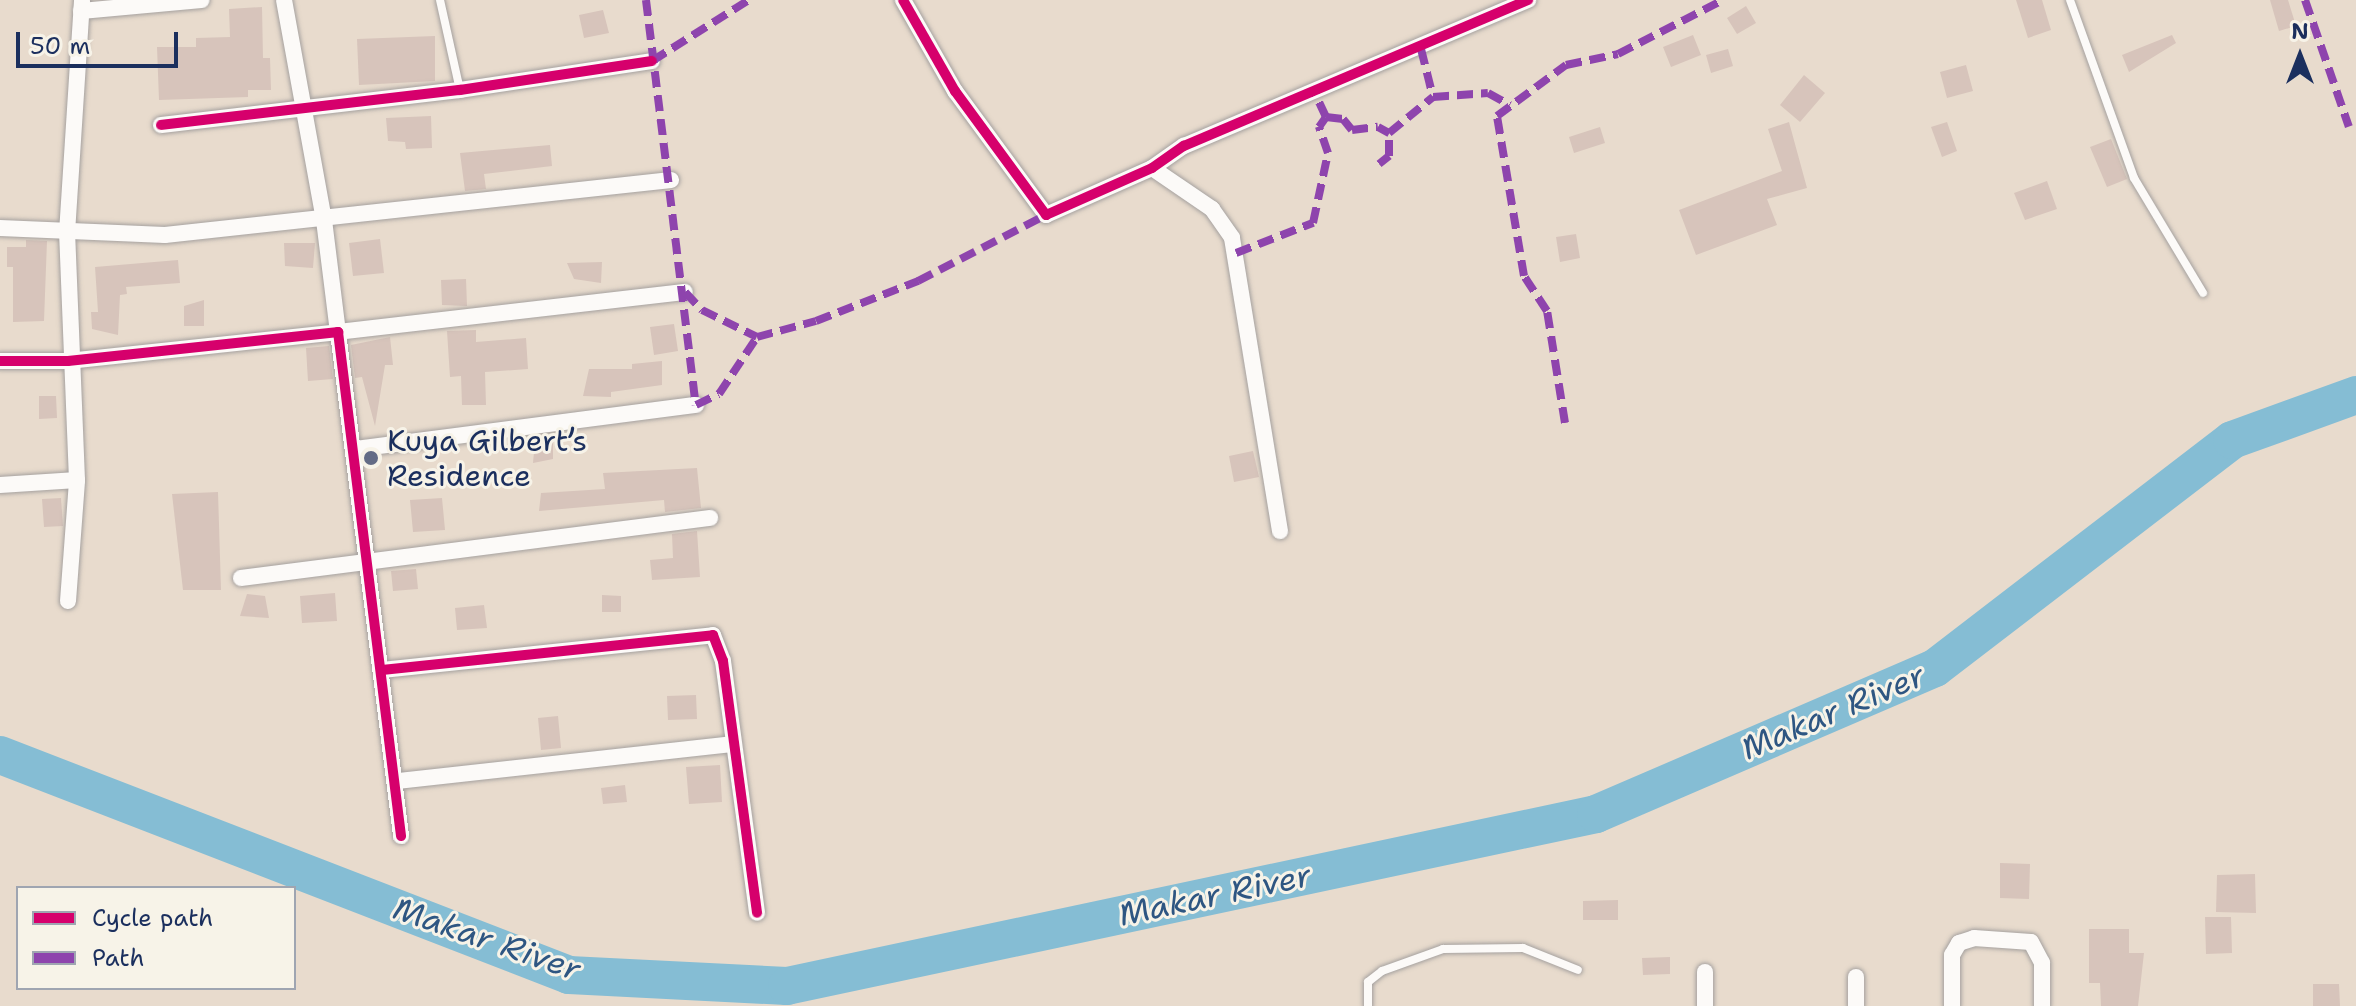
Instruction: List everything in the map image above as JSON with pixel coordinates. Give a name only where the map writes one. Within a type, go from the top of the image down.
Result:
[{"type":"street","points":[[68,601],[77,480],[68,361],[67,233],[82,6],[202,0]]},
{"type":"street","points":[[284,0],[306,107],[324,220],[356,449],[366,558],[398,781],[401,836]]},
{"type":"street","points":[[903,0],[955,91],[1046,215],[1152,168],[1184,146],[1528,0]]},
{"type":"street","points":[[161,125],[460,90],[652,61]]},
{"type":"street","points":[[1152,168],[1212,209],[1232,238],[1280,531]]},
{"type":"street","points":[[0,228],[165,235],[671,180]]},
{"type":"street","points":[[0,361],[68,361],[685,292]]},
{"type":"street","points":[[356,449],[696,405]]},
{"type":"street","points":[[0,485],[77,480]]},
{"type":"street","points":[[241,578],[366,558],[710,518]]},
{"type":"street","points":[[382,670],[706,632],[718,641],[723,661],[757,913]]},
{"type":"street","points":[[398,781],[733,744]]},
{"type":"street","points":[[1952,1006],[1952,955],[1959,943],[1974,938],[2031,942],[2042,963],[2042,1006]]},
{"type":"street","points":[[1705,972],[1705,1006]]},
{"type":"street","points":[[1856,977],[1856,1006]]},
{"type":"lane","points":[[440,0],[460,90]]},
{"type":"lane","points":[[2070,0],[2134,178],[2203,293]]},
{"type":"lane","points":[[1368,1006],[1368,982],[1382,971],[1443,949],[1523,948],[1578,970]]},
{"type":"building","points":[[2016,0],[2042,0],[2051,30],[2028,38]]},
{"type":"building","points":[[2270,0],[2288,0],[2296,26],[2279,31]]},
{"type":"building","points":[[1746,6],[1756,23],[1737,34],[1727,18]]},
{"type":"building","points":[[262,7],[263,58],[270,58],[271,90],[248,90],[248,97],[159,100],[157,47],[196,47],[196,38],[230,37],[229,9]]},
{"type":"building","points":[[603,10],[609,33],[584,38],[579,15]]},
{"type":"building","points":[[1693,35],[1701,55],[1671,67],[1663,47]]},
{"type":"building","points":[[2172,35],[2176,43],[2129,72],[2122,55]]},
{"type":"building","points":[[435,36],[435,81],[359,85],[357,39]]},
{"type":"building","points":[[1728,49],[1733,66],[1711,73],[1706,55]]},
{"type":"building","points":[[1966,65],[1973,91],[1947,98],[1940,72]]},
{"type":"building","points":[[1804,75],[1825,93],[1800,122],[1780,105]]},
{"type":"building","points":[[431,116],[432,148],[406,149],[405,142],[388,141],[386,118]]},
{"type":"building","points":[[1789,122],[1807,188],[1767,199],[1777,225],[1696,255],[1679,210],[1782,171],[1768,129]]},
{"type":"building","points":[[1947,122],[1957,151],[1942,157],[1931,127]]},
{"type":"building","points":[[1600,127],[1605,143],[1574,153],[1569,137]]},
{"type":"building","points":[[2111,139],[2127,179],[2107,187],[2090,147]]},
{"type":"building","points":[[550,145],[552,166],[484,174],[486,189],[465,191],[460,153]]},
{"type":"building","points":[[2047,181],[2057,209],[2025,220],[2014,193]]},
{"type":"building","points":[[1576,234],[1580,258],[1560,262],[1556,237]]},
{"type":"building","points":[[380,239],[384,273],[353,276],[349,243]]},
{"type":"building","points":[[26,240],[47,241],[44,321],[13,322],[13,267],[7,267],[7,247],[26,247]]},
{"type":"building","points":[[284,243],[315,243],[313,268],[285,266]]},
{"type":"building","points":[[178,260],[180,283],[126,287],[127,294],[120,295],[118,335],[92,329],[91,312],[98,312],[95,267]]},
{"type":"building","points":[[602,262],[601,283],[574,279],[567,263]]},
{"type":"building","points":[[466,279],[467,306],[442,305],[441,280]]},
{"type":"building","points":[[204,300],[204,326],[184,326],[184,306]]},
{"type":"building","points":[[674,324],[678,351],[654,355],[650,327]]},
{"type":"building","points":[[476,330],[476,342],[526,338],[528,369],[485,372],[486,405],[462,405],[461,376],[450,377],[447,331]]},
{"type":"building","points":[[390,337],[393,365],[385,365],[375,426],[362,377],[355,378],[351,345]]},
{"type":"building","points":[[329,346],[333,379],[308,381],[306,348]]},
{"type":"building","points":[[662,361],[662,385],[611,392],[611,397],[583,396],[589,369],[632,369],[632,364]]},
{"type":"building","points":[[39,396],[56,396],[57,418],[39,419]]},
{"type":"building","points":[[535,441],[553,442],[553,459],[533,463]]},
{"type":"building","points":[[1253,451],[1259,477],[1234,482],[1229,456]]},
{"type":"building","points":[[697,468],[701,508],[665,512],[664,500],[539,511],[541,493],[605,489],[603,473]]},
{"type":"building","points":[[218,492],[221,590],[183,590],[172,494]]},
{"type":"building","points":[[61,498],[63,526],[44,527],[42,499]]},
{"type":"building","points":[[442,498],[445,530],[413,532],[410,500]]},
{"type":"building","points":[[697,531],[700,577],[652,580],[650,560],[673,558],[672,534]]},
{"type":"building","points":[[416,569],[418,589],[393,591],[391,571]]},
{"type":"building","points":[[335,593],[337,621],[302,623],[300,596]]},
{"type":"building","points":[[247,594],[265,596],[269,618],[240,616]]},
{"type":"building","points":[[602,595],[621,596],[621,612],[602,612]]},
{"type":"building","points":[[484,605],[487,628],[457,630],[455,608]]},
{"type":"building","points":[[696,695],[697,719],[668,720],[667,696]]},
{"type":"building","points":[[558,716],[561,748],[541,750],[538,718]]},
{"type":"building","points":[[720,765],[722,802],[689,804],[686,767]]},
{"type":"building","points":[[625,785],[627,802],[603,804],[601,788]]},
{"type":"building","points":[[2000,863],[2030,864],[2029,899],[2000,898]]},
{"type":"building","points":[[2255,874],[2256,913],[2216,912],[2217,875]]},
{"type":"building","points":[[1618,900],[1618,920],[1583,920],[1583,901]]},
{"type":"building","points":[[2205,917],[2231,917],[2232,953],[2206,954]]},
{"type":"building","points":[[2089,929],[2129,929],[2129,953],[2144,953],[2138,1006],[2101,1006],[2100,983],[2089,983]]},
{"type":"building","points":[[1670,957],[1670,974],[1643,975],[1642,958]]},
{"type":"building","points":[[2313,984],[2339,984],[2340,1006],[2313,1006]]},
{"type":"waterway","name":"Makar River","points":[[0,755],[569,975],[787,986],[1596,814],[1935,668],[2232,440],[2356,395]]},
{"type":"marked path","points":[[646,0],[696,405],[719,394],[757,337]]},
{"type":"marked path","points":[[652,61],[749,0]]},
{"type":"marked path","points":[[1565,423],[1547,311],[1524,276],[1497,116],[1566,65],[1618,54],[1723,0]]},
{"type":"marked path","points":[[2305,0],[2349,127]]},
{"type":"marked path","points":[[1421,49],[1433,97],[1488,93],[1510,105]]},
{"type":"marked path","points":[[1236,253],[1313,223],[1328,153],[1319,127],[1326,117],[1315,93]]},
{"type":"marked path","points":[[1326,117],[1343,119],[1352,130],[1378,127],[1389,133],[1433,97]]},
{"type":"marked path","points":[[1379,164],[1389,156],[1389,133]]},
{"type":"marked path","points":[[685,292],[702,310],[757,337],[816,321],[918,281],[1046,215]]},
{"type":"cycle path","points":[[903,0],[955,91],[1046,215],[1152,168],[1184,146],[1528,0]]},
{"type":"cycle path","points":[[161,125],[460,90],[652,61]]},
{"type":"cycle path","points":[[0,361],[68,361],[338,332],[401,836]]},
{"type":"cycle path","points":[[382,670],[713,635],[723,661],[757,913]]},
{"type":"place","name":"Kuya Gilbert’s Residence","points":[[371,458]]}]
